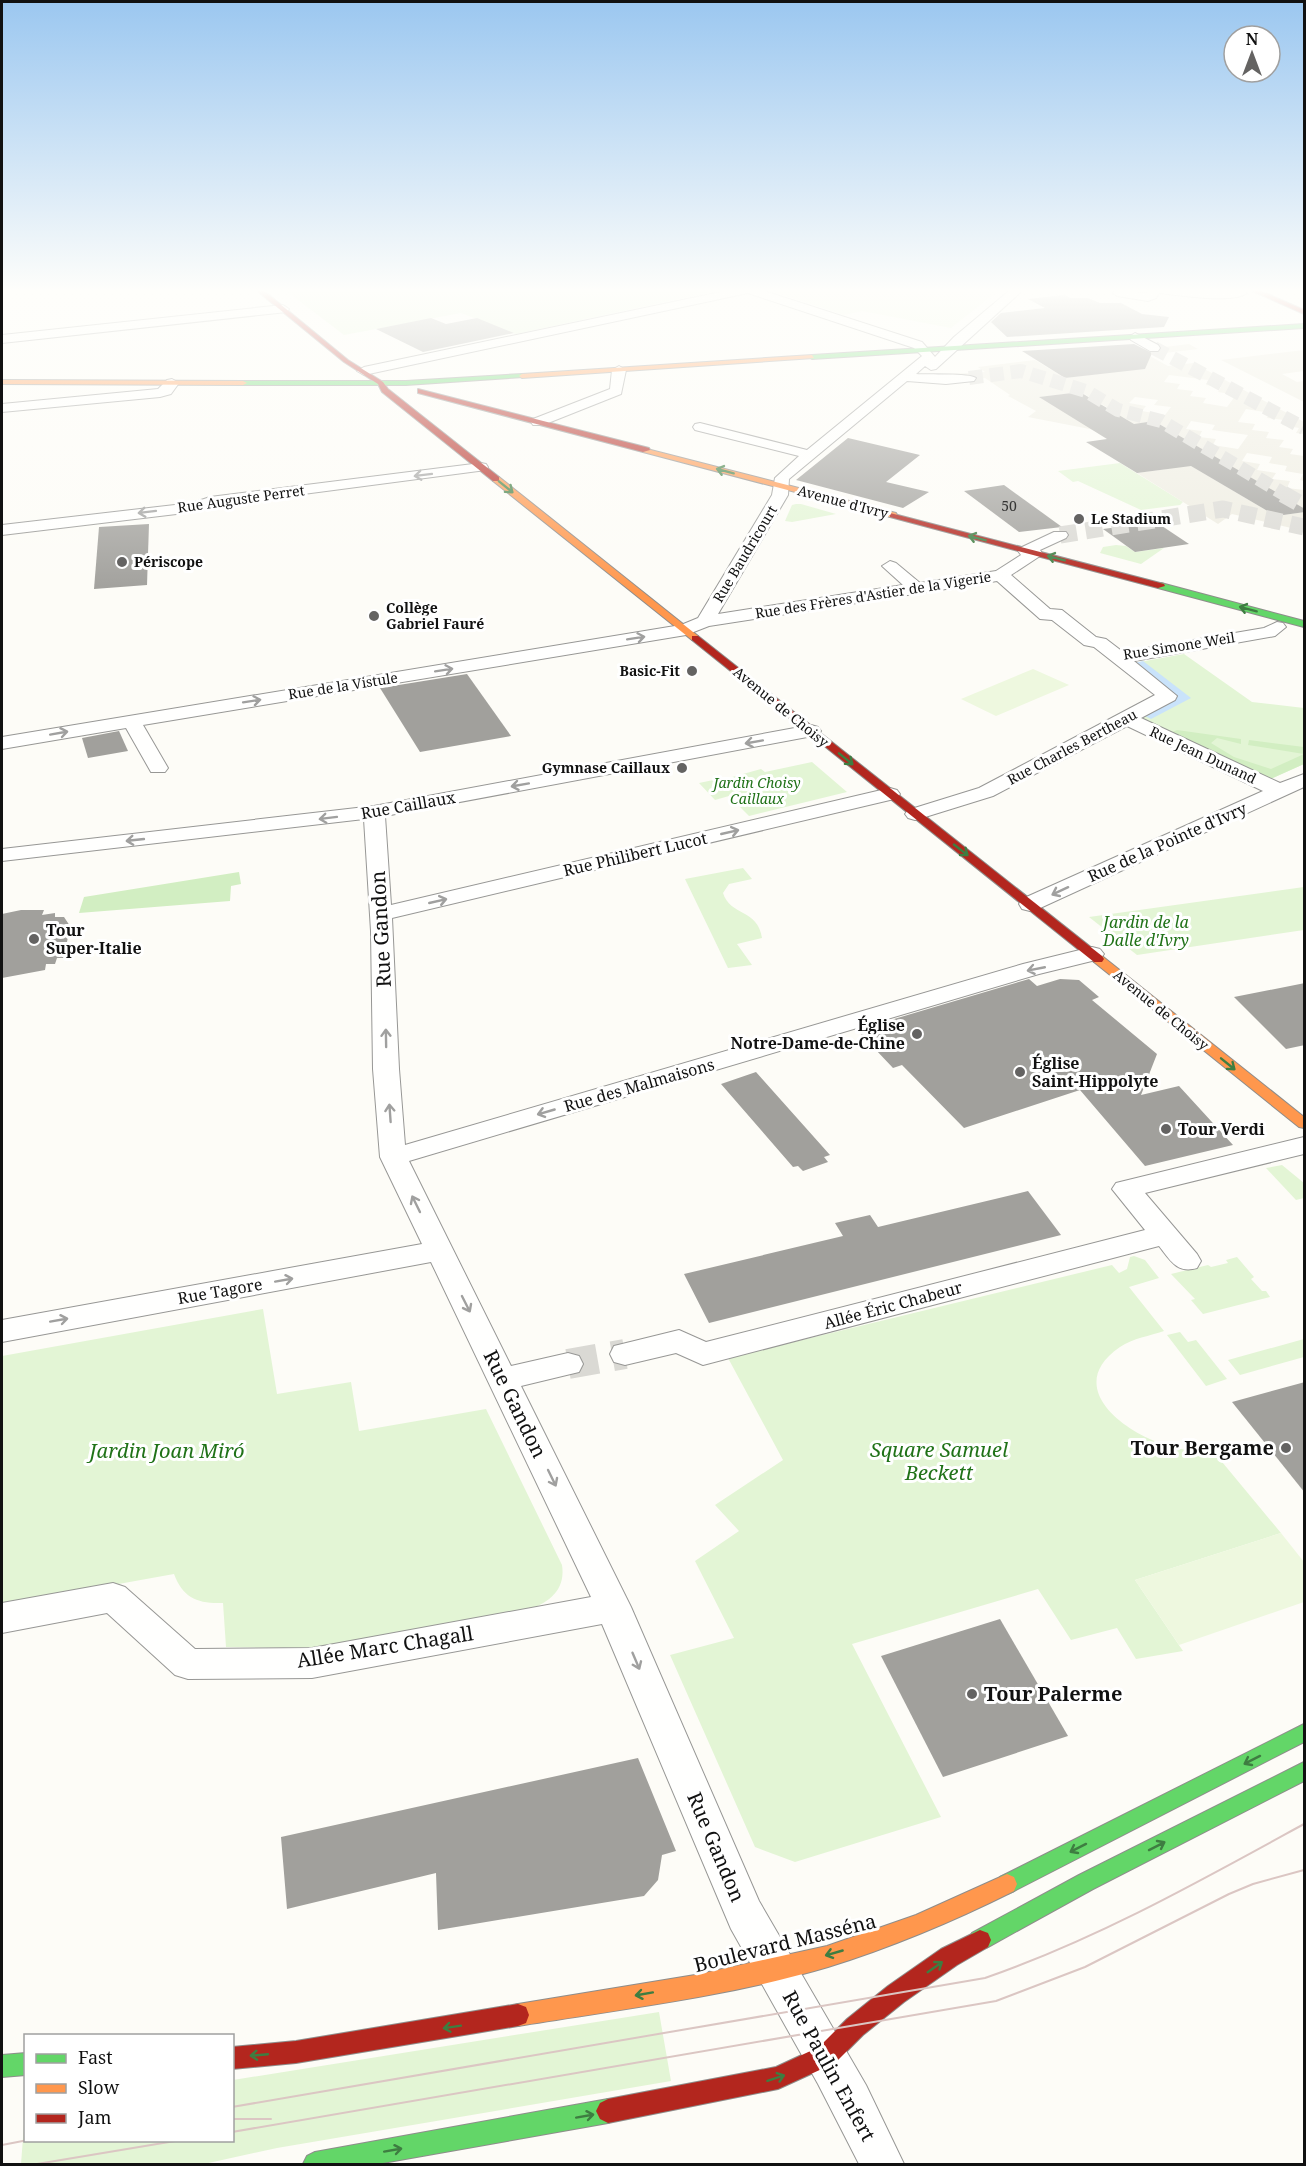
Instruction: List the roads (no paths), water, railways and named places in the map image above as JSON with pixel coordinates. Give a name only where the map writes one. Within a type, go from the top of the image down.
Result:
[{"type":"main road","name":"Avenue de Choisy","points":[[386,391],[1305,1124]]},
{"type":"main road","name":"Avenue d'Ivry","points":[[414,391],[1305,624]]},
{"type":"main road","name":"Boulevard Masséna","points":[[234,2058],[296,2052],[690,1986],[774,1969],[890,1936],[979,1898],[1305,1733]]},
{"type":"main road","points":[[315,2164],[722,2091],[778,2078],[827,2055],[888,2001],[949,1958],[1086,1882],[1305,1771]]},
{"type":"main road","points":[[2,2066],[24,2064]]},
{"type":"street","points":[[2,408],[164,391]]},
{"type":"street","points":[[538,422],[616,391]]},
{"type":"street","name":"Rue Baudricourt","points":[[686,630],[705,621],[780,495],[782,478],[843,426],[891,391]]},
{"type":"street","points":[[700,427],[812,454]]},
{"type":"street","name":"Rue Auguste Perret","points":[[2,530],[193,507],[210,502],[481,467]]},
{"type":"street","name":"Rue des Frères d'Astier de la Vigerie","points":[[705,621],[1001,575],[1030,552],[1060,535]]},
{"type":"street","points":[[890,566],[916,588]]},
{"type":"street","name":"Rue Simone Weil","points":[[1001,575],[1046,615],[1056,614],[1090,641],[1100,643],[1118,658],[1269,632],[1277,627]]},
{"type":"street","name":"Rue de la Vistule","points":[[2,743],[686,630]]},
{"type":"street","name":"Rue Charles Bertheau","points":[[915,814],[986,792],[1168,696],[1118,658]]},
{"type":"street","name":"Rue Jean Dunand","points":[[1126,718],[1280,791]]},
{"type":"street","points":[[131,721],[158,768]]},
{"type":"street","name":"Rue Caillaux","points":[[2,855],[374,812],[811,731]]},
{"type":"street","name":"Rue de la Pointe d'Ivry","points":[[1030,904],[1305,780]]},
{"type":"street","name":"Rue Philibert Lucot","points":[[381,914],[890,794]]},
{"type":"street","name":"Rue Gandon","points":[[374,812],[381,914],[386,1069],[393,1158],[504,1379],[614,1607],[735,1893],[774,1969]]},
{"type":"street","name":"Rue des Malmaisons","points":[[393,1158],[1092,954]]},
{"type":"street","points":[[1187,1262],[1126,1190],[1305,1146]]},
{"type":"street","name":"Allée Éric Chabeur","points":[[625,1354],[679,1341],[703,1354],[1120,1256],[1164,1235]]},
{"type":"street","name":"Rue Tagore","points":[[2,1331],[439,1251]]},
{"type":"street","points":[[504,1379],[567,1364]]},
{"type":"street","name":"Allée Marc Chagall","points":[[2,1618],[113,1597],[188,1664],[312,1663],[614,1607]]},
{"type":"street","name":"Rue Paulin Enfert","points":[[774,1969],[827,2055],[863,2121],[882,2164]]},
{"type":"water","points":[[1143,661],[1191,698],[1151,719],[1141,714],[1176,696],[1134,663]]},
{"type":"tunnel","points":[[1086,391],[1118,410],[1161,421],[1286,495]]},
{"type":"tunnel","points":[[1235,391],[1304,428]]},
{"type":"tunnel","points":[[1283,494],[1304,506]]},
{"type":"tunnel","points":[[1060,535],[1223,509],[1304,527]]},
{"type":"tunnel","points":[[568,1364],[625,1354]]},
{"type":"tram line","points":[[234,2107],[985,1978],[1027,1963],[1108,1927],[1304,1824]]},
{"type":"tram line","points":[[234,2132],[996,2001],[1085,1967],[1229,1894],[1253,1884],[1304,1870]]},
{"type":"tram line","points":[[234,2119],[271,2119]]},
{"type":"tram line","points":[[2,2145],[24,2141]]},
{"type":"tram line","points":[[37,2164],[169,2142]]},
{"type":"place","name":"Le Stadium","points":[[1079,519]]},
{"type":"place","name":"Périscope","points":[[122,562]]},
{"type":"place","name":"Collège Gabriel Fauré","points":[[374,616]]},
{"type":"place","name":"Basic-Fit","points":[[692,671]]},
{"type":"place","name":"Gymnase Caillaux","points":[[682,768]]},
{"type":"place","name":"Tour Super-Italie","points":[[34,939]]},
{"type":"place","name":"Église Notre-Dame-de-Chine","points":[[917,1034]]},
{"type":"place","name":"Église Saint-Hippolyte","points":[[1020,1072]]},
{"type":"place","name":"Tour Verdi","points":[[1166,1129]]},
{"type":"place","name":"Tour Bergame","points":[[1286,1448]]},
{"type":"place","name":"Tour Palerme","points":[[972,1694]]},
{"type":"park label","name":"Jardin Choisy Caillaux","points":[[757,792]]},
{"type":"park label","name":"Jardin de la Dalle d'Ivry","points":[[1146,931]]},
{"type":"park label","name":"Jardin Joan Miró","points":[[167,1451]]},
{"type":"park label","name":"Square Samuel Beckett","points":[[939,1462]]}]
